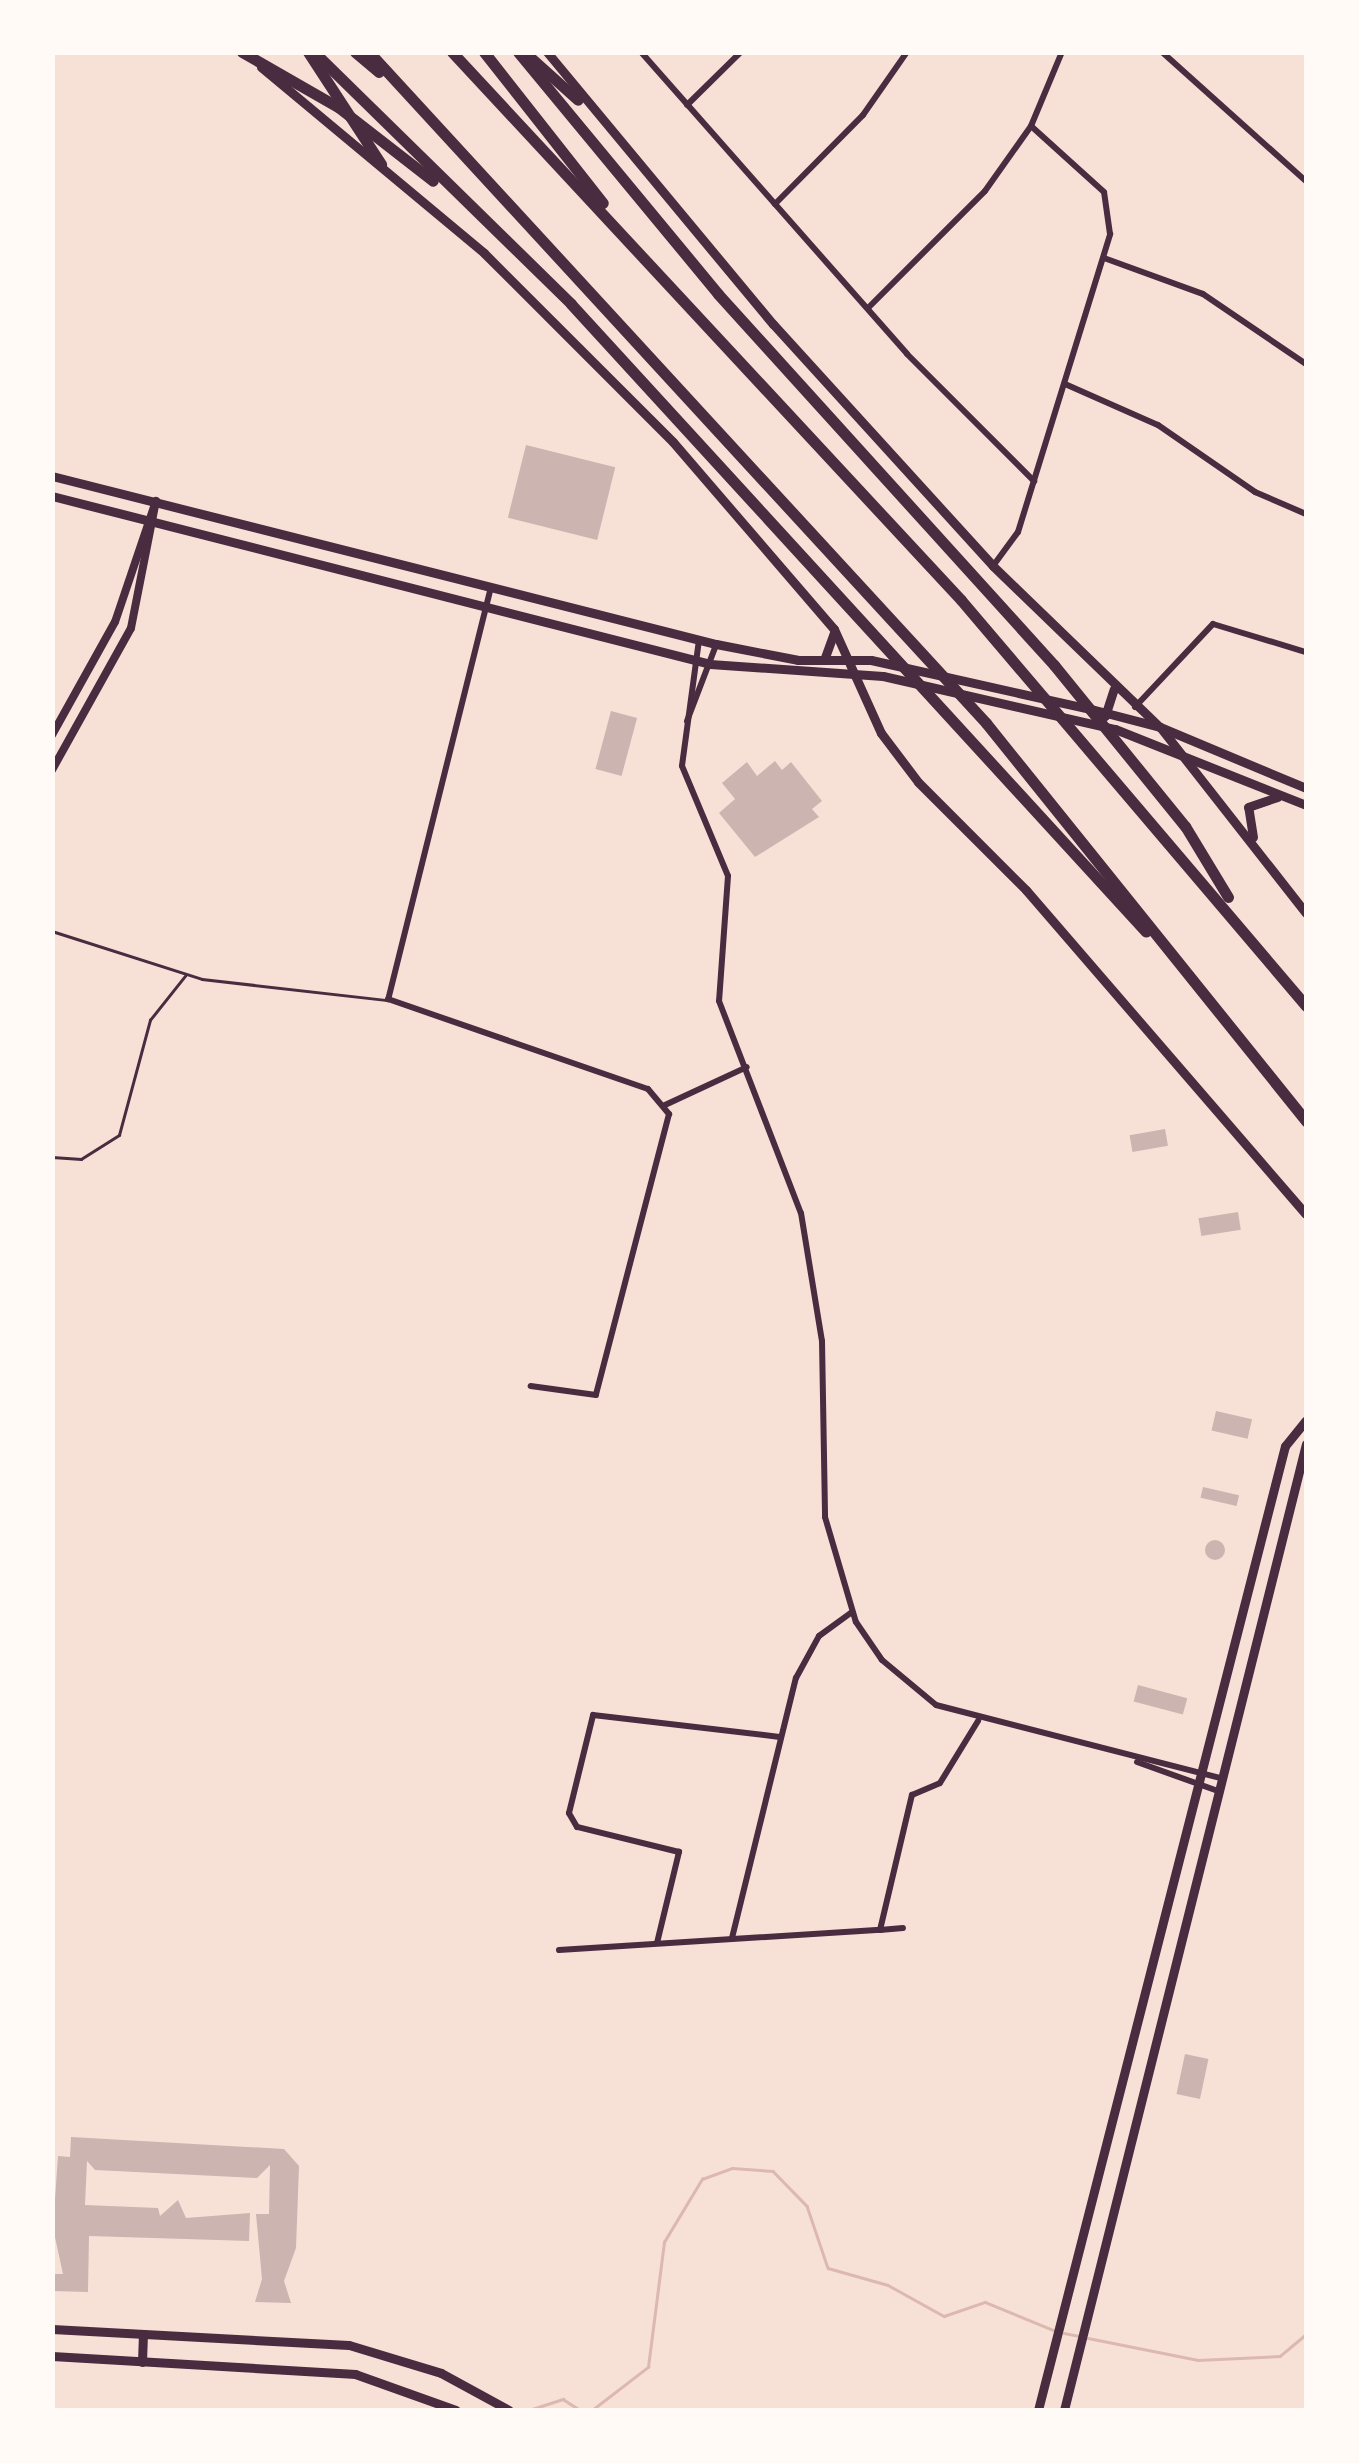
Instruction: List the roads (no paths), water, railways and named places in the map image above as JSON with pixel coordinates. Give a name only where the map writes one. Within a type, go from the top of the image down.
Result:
[{"type":"highway","points":[[243,52],[338,107],[466,206]]},
{"type":"highway","points":[[311,52],[381,164]]},
{"type":"highway","points":[[311,52],[571,304],[1166,951]]},
{"type":"highway","points":[[355,52],[398,87]]},
{"type":"highway","points":[[369,52],[986,723],[1306,1121]]},
{"type":"highway","points":[[452,52],[612,220],[1249,931]]},
{"type":"highway","points":[[484,52],[585,171],[612,220]]},
{"type":"highway","points":[[522,56],[578,100]]},
{"type":"highway","points":[[522,56],[602,158],[944,544],[1172,811],[1249,931],[1306,1006]]},
{"type":"main road","points":[[243,52],[381,164],[575,338],[834,629],[852,658],[881,734],[918,782],[1026,890],[1306,1214]]},
{"type":"main road","points":[[547,52],[578,100],[994,566],[1114,689],[1160,727],[1306,913]]},
{"type":"main road","points":[[52,476],[716,644],[824,660],[871,660],[1091,709],[1160,727],[1306,788]]},
{"type":"main road","points":[[52,496],[710,664],[883,676],[1072,718],[1115,729],[1306,805]]},
{"type":"main road","points":[[824,660],[834,629]]},
{"type":"main road","points":[[1106,716],[1114,689]]},
{"type":"main road","points":[[1072,718],[1106,716]]},
{"type":"main road","points":[[1263,858],[1248,806],[1290,798]]},
{"type":"main road","points":[[1038,2410],[1064,2296],[1204,1772],[1284,1446],[1306,1420]]},
{"type":"main road","points":[[1064,2410],[1306,1444]]},
{"type":"main road","points":[[1248,1594],[1267,1599]]},
{"type":"main road","points":[[1078,2248],[1100,2256]]},
{"type":"main road","points":[[52,2328],[349,2345],[441,2373],[510,2410]]},
{"type":"main road","points":[[142,2362],[143,2334]]},
{"type":"main road","points":[[52,2356],[355,2374],[456,2410]]},
{"type":"street","points":[[641,52],[868,308],[1034,480]]},
{"type":"street","points":[[687,104],[742,52]]},
{"type":"street","points":[[775,204],[863,115],[907,52]]},
{"type":"street","points":[[868,308],[971,208],[1031,126],[1062,52]]},
{"type":"street","points":[[1162,52],[1306,181]]},
{"type":"street","points":[[1170,60],[1177,52]]},
{"type":"street","points":[[994,566],[1018,532],[1104,258],[1112,211],[1104,192],[1031,126]]},
{"type":"street","points":[[1104,258],[1204,294],[1306,364]]},
{"type":"street","points":[[1065,384],[1158,425],[1244,486],[1306,514]]},
{"type":"street","points":[[52,734],[94,664],[144,518],[156,502]]},
{"type":"street","points":[[52,770],[131,628],[158,522],[156,502]]},
{"type":"street","points":[[491,586],[388,999],[648,1088],[664,1105],[668,1130],[596,1394],[531,1386]]},
{"type":"street","points":[[1134,708],[1213,624],[1306,652]]},
{"type":"street","points":[[699,639],[687,721],[685,781],[728,876],[719,1001],[786,1162],[813,1277],[824,1517],[852,1612],[882,1660],[936,1704],[978,1721],[1221,1778]]},
{"type":"street","points":[[687,721],[716,644]]},
{"type":"street","points":[[94,664],[107,674]]},
{"type":"street","points":[[664,1105],[747,1067]]},
{"type":"street","points":[[732,1938],[780,1736],[819,1636],[852,1612]]},
{"type":"street","points":[[657,1943],[679,1852],[577,1827],[568,1813],[593,1715],[780,1736]]},
{"type":"street","points":[[880,1930],[912,1796],[940,1783],[978,1721]]},
{"type":"street","points":[[1136,1761],[1218,1791]]},
{"type":"street","points":[[559,1950],[903,1928]]},
{"type":"lane","points":[[52,930],[186,975],[362,1004],[388,999]]},
{"type":"lane","points":[[52,1158],[81,1158],[119,1135],[150,1020],[186,975]]},
{"type":"waterway","points":[[592,2410],[648,2367],[664,2242],[702,2179],[732,2168],[773,2171],[807,2206],[828,2268],[888,2285],[944,2316],[985,2302],[1056,2331]]},
{"type":"waterway","points":[[1064,2333],[1080,2336]]},
{"type":"waterway","points":[[1088,2338],[1198,2360],[1280,2356],[1306,2334]]},
{"type":"waterway","points":[[529,2410],[563,2399],[580,2410]]}]
